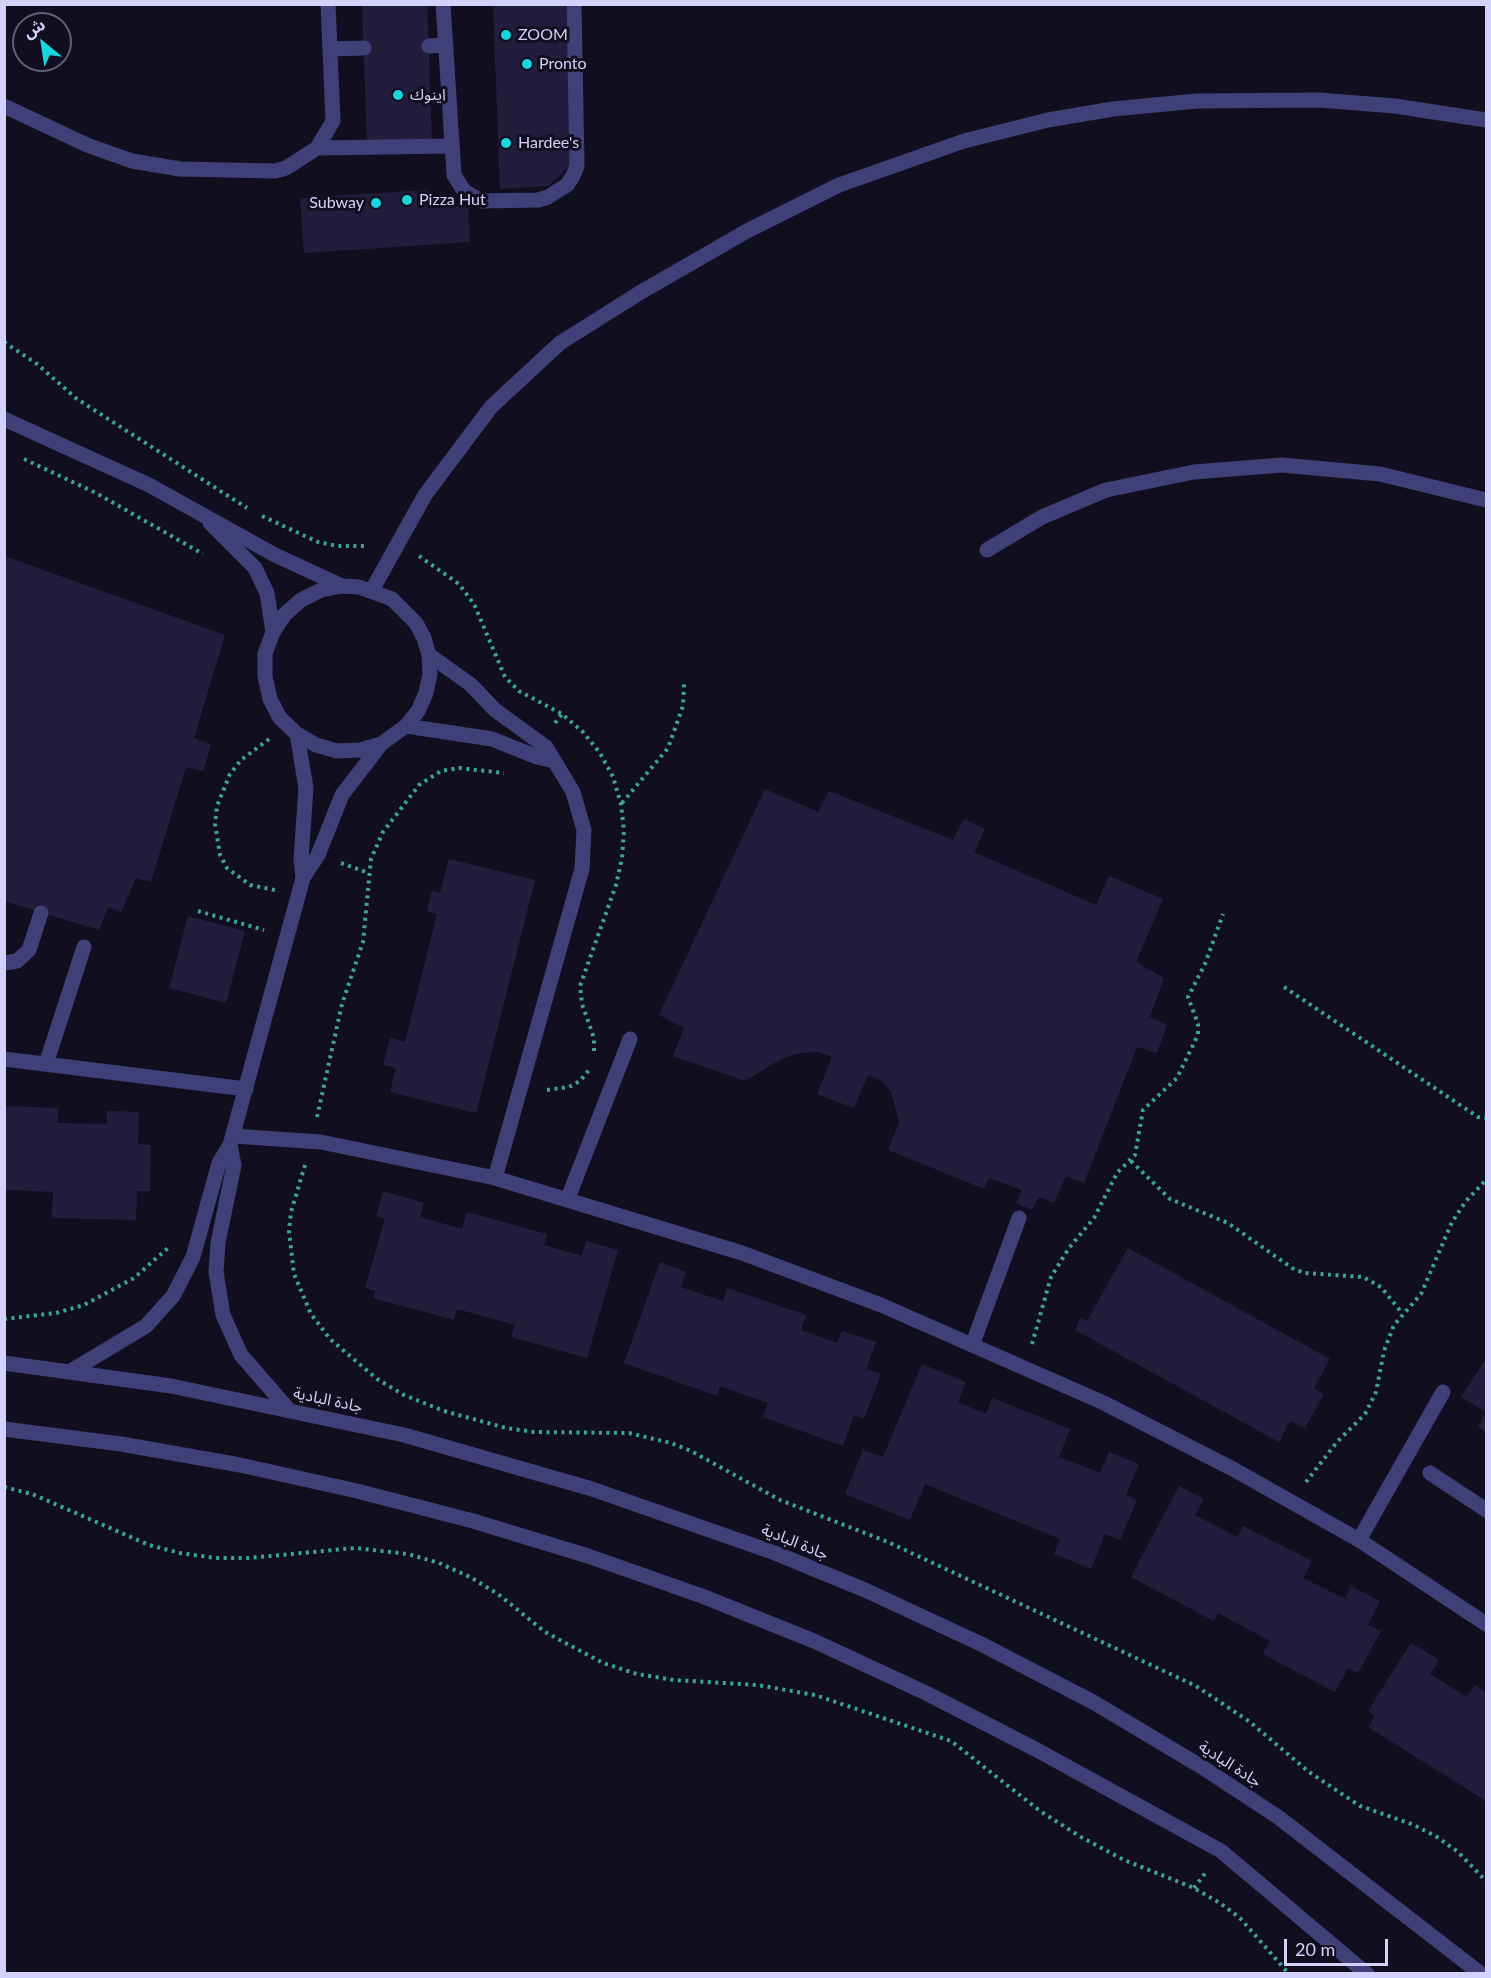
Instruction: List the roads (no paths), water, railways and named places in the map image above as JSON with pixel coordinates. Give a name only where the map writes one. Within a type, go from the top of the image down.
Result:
[{"type":"street","points":[[4,106],[87,145],[125,158],[156,165],[275,171],[297,163],[317,148],[333,121],[328,4]]},
{"type":"street","points":[[443,4],[454,175],[458,184],[472,197],[481,201],[538,200],[548,197],[567,185],[577,166],[574,4]]},
{"type":"street","points":[[429,46],[446,45]]},
{"type":"street","points":[[330,49],[364,48]]},
{"type":"street","points":[[372,590],[431,486],[491,407],[560,343],[641,291],[747,231],[839,185],[975,139],[1048,120],[1197,100],[1319,100],[1395,106],[1486,120]]},
{"type":"street","points":[[317,148],[451,146]]},
{"type":"street","points":[[4,418],[149,485],[275,555],[342,586],[372,590],[392,598],[416,622],[429,655],[426,693],[418,711],[406,726],[381,744],[342,795],[318,855],[303,878],[231,1141],[221,1157],[193,1257],[173,1296],[138,1332],[71,1371]]},
{"type":"street","points":[[987,550],[1042,517],[1106,490],[1194,472],[1282,465],[1380,474],[1486,500]]},
{"type":"street","points":[[200,513],[255,568],[267,593],[273,632]]},
{"type":"street","points":[[342,586],[321,590],[301,600],[285,614],[273,632],[266,654],[265,676],[270,699],[280,718],[297,734],[316,745],[337,751],[360,750],[381,744]]},
{"type":"street","points":[[429,655],[470,684],[495,710],[540,741],[573,792],[584,830],[582,869],[495,1178]]},
{"type":"street","points":[[406,726],[492,739],[554,761]]},
{"type":"street","points":[[297,734],[307,795],[301,859],[303,878]]},
{"type":"street","points":[[4,963],[17,961],[29,951],[41,914]]},
{"type":"street","points":[[46,1064],[84,947]]},
{"type":"street","points":[[568,1198],[630,1039]]},
{"type":"street","points":[[4,1059],[246,1089]]},
{"type":"street","points":[[231,1141],[312,1141],[495,1178],[568,1198],[777,1265],[973,1343],[1104,1403],[1359,1540],[1486,1624]]},
{"type":"street","points":[[231,1141],[234,1165],[218,1243],[216,1272],[220,1305],[231,1336],[242,1355],[288,1409]]},
{"type":"street","points":[[973,1343],[1019,1218]]},
{"type":"street","name":"جادة البادية","points":[[4,1363],[171,1386],[404,1435],[498,1460],[663,1513],[775,1553],[865,1590],[981,1644],[1093,1702],[1269,1810],[1480,1974]]},
{"type":"street","points":[[1359,1540],[1443,1392]]},
{"type":"street","points":[[4,1429],[121,1444],[240,1465],[410,1505],[588,1556],[702,1596],[814,1641],[926,1693],[1037,1750],[1221,1851],[1366,1974]]},
{"type":"street","points":[[1430,1473],[1486,1510]]},
{"type":"place","name":"ZOOM","points":[[506,35]]},
{"type":"place","name":"Pronto","points":[[527,64]]},
{"type":"place","name":"اينوك","points":[[398,95]]},
{"type":"place","name":"Hardee's","points":[[506,143]]},
{"type":"place","name":"Pizza Hut","points":[[407,200]]},
{"type":"place","name":"Subway","points":[[376,203]]}]
